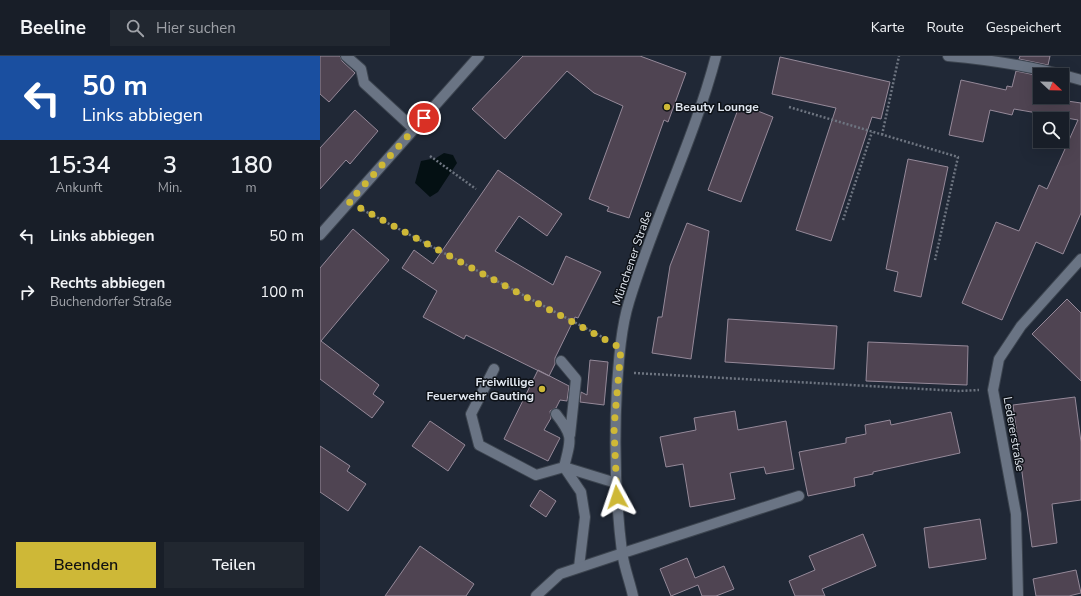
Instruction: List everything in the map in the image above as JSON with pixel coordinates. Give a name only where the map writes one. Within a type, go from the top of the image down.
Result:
[{"type":"street","points":[[346,56],[361,69],[364,83],[414,130]]},
{"type":"street","points":[[320,235],[479,56]]},
{"type":"street","name":"Münchener Straße","points":[[633,596],[623,553],[616,483],[614,428],[621,348],[629,304],[644,256],[671,190],[716,56]]},
{"type":"street","points":[[948,56],[964,57],[1048,70],[1081,80]]},
{"type":"street","name":"Ledererstraße","points":[[1018,596],[1016,514],[993,390],[999,359],[1021,326],[1081,259]]},
{"type":"street","points":[[561,361],[576,379],[570,443],[564,467],[580,492],[584,510],[585,517],[580,567]]},
{"type":"street","points":[[494,369],[471,414],[479,445],[536,475],[564,467],[616,483]]},
{"type":"street","points":[[556,414],[568,430],[570,443]]},
{"type":"street","points":[[536,596],[560,574],[799,496]]},
{"type":"path","points":[[882,135],[899,56]]},
{"type":"path","points":[[789,107],[958,157],[935,260]]},
{"type":"path","points":[[843,220],[872,132]]},
{"type":"path","points":[[430,156],[476,189]]},
{"type":"path","points":[[349,202],[621,348]]},
{"type":"path","points":[[618,372],[959,391]]},
{"type":"shaded area","points":[[444,153],[453,155],[457,163],[438,192],[430,197],[415,183],[421,161],[436,158]]},
{"type":"building","points":[[320,56],[340,56],[342,61],[355,73],[329,102],[320,94]]},
{"type":"building","points":[[523,56],[640,56],[686,73],[668,122],[664,120],[629,218],[607,211],[609,207],[589,199],[623,106],[594,93],[567,71],[505,139],[472,109]]},
{"type":"building","points":[[1020,56],[1050,56],[1048,65],[1019,59]]},
{"type":"building","points":[[780,57],[890,82],[881,119],[872,117],[831,241],[796,230],[836,108],[772,94]]},
{"type":"building","points":[[1016,71],[1033,75],[1033,104],[1069,104],[1069,101],[1081,103],[1081,213],[1063,254],[1036,242],[1002,320],[962,303],[996,222],[1019,231],[1039,185],[1047,189],[1065,148],[1069,148],[1069,140],[1078,120],[1069,118],[1069,112],[1033,112],[1014,109],[1012,115],[990,110],[983,142],[949,135],[961,80],[1006,90],[1007,86],[1012,87]]},
{"type":"building","points":[[740,104],[773,117],[741,202],[708,190]]},
{"type":"building","points":[[355,110],[378,131],[350,164],[346,160],[320,189],[320,148]]},
{"type":"building","points":[[908,159],[948,167],[921,297],[894,291],[898,272],[886,269]]},
{"type":"building","points":[[498,170],[562,214],[547,236],[519,216],[495,251],[553,285],[566,256],[601,272],[578,318],[575,317],[555,358],[555,364],[549,376],[466,335],[464,339],[423,317],[437,291],[402,268],[414,250],[433,264]]},
{"type":"building","points":[[687,223],[709,231],[691,359],[652,353],[658,317],[662,317],[670,266]]},
{"type":"building","points":[[353,229],[389,260],[321,341],[379,385],[373,394],[384,402],[372,418],[320,379],[320,268]]},
{"type":"building","points":[[1067,299],[1081,313],[1081,381],[1032,334]]},
{"type":"building","points":[[728,319],[837,326],[834,369],[725,362]]},
{"type":"building","points":[[868,342],[968,346],[967,385],[866,381]]},
{"type":"building","points":[[590,360],[608,362],[604,405],[580,402],[581,392],[587,395]]},
{"type":"building","points":[[538,370],[569,386],[567,401],[560,400],[556,408],[550,411],[551,418],[544,430],[560,438],[548,461],[504,439]]},
{"type":"building","points":[[1075,397],[1081,442],[1081,500],[1052,504],[1057,543],[1032,547],[1013,405]]},
{"type":"building","points":[[735,411],[738,430],[786,421],[794,469],[766,474],[764,467],[730,473],[735,499],[690,507],[683,464],[666,467],[660,437],[696,430],[694,418]]},
{"type":"building","points":[[951,412],[960,453],[873,472],[873,474],[854,478],[855,486],[808,496],[799,452],[846,443],[846,438],[866,434],[865,425],[890,420],[891,425]]},
{"type":"building","points":[[430,421],[465,445],[448,471],[412,446]]},
{"type":"building","points":[[320,446],[350,466],[347,471],[366,484],[348,511],[320,492]]},
{"type":"building","points":[[540,490],[556,501],[546,517],[530,506]]},
{"type":"building","points":[[980,519],[986,559],[929,568],[924,528]]},
{"type":"building","points":[[863,534],[876,566],[822,589],[825,596],[795,596],[789,581],[815,570],[809,556]]},
{"type":"building","points":[[420,546],[474,584],[466,596],[385,596]]},
{"type":"building","points":[[687,558],[695,578],[724,566],[734,589],[716,596],[702,596],[698,585],[671,596],[660,569]]},
{"type":"building","points":[[1076,570],[1081,593],[1069,596],[1036,596],[1033,579]]},
{"type":"place","name":"Beauty Lounge","points":[[667,107]]},
{"type":"place","name":"Freiwillige Feuerwehr Gauting","points":[[542,389]]},
{"type":"route","points":[[424,118],[349,202],[621,348],[614,428],[617,497]]}]
